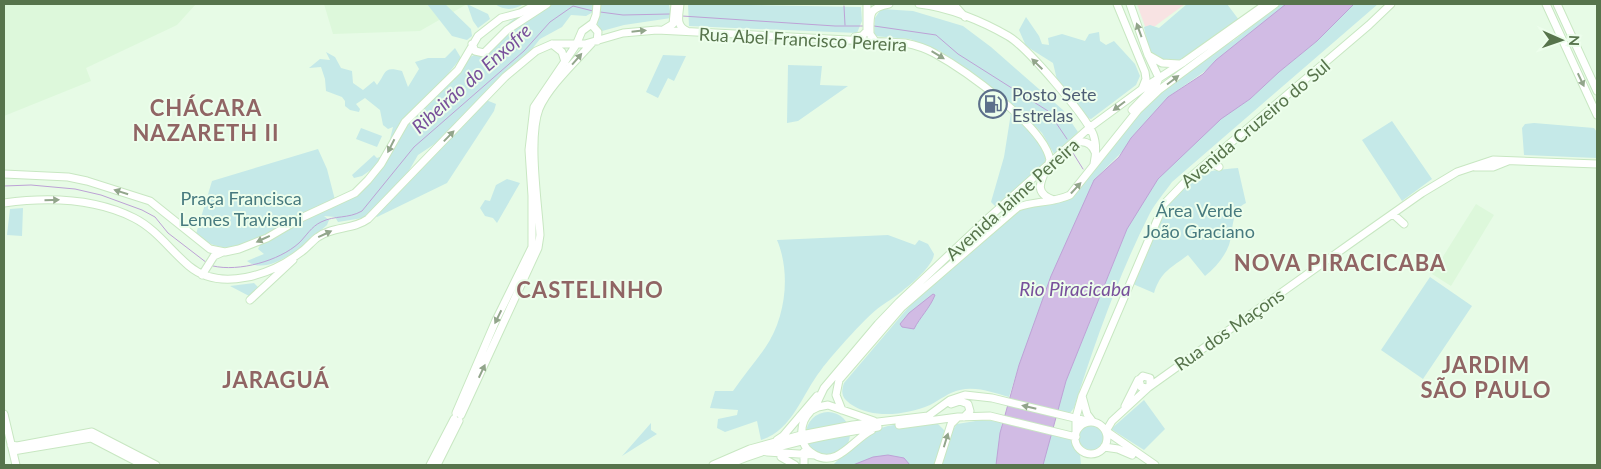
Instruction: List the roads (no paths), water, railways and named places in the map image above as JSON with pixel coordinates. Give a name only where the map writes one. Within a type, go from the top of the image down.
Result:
[{"type":"main road","points":[[202,275],[209,262],[217,254],[267,238],[301,218],[354,193],[378,169],[405,122],[458,70],[478,36],[501,18],[520,13],[537,4]]},
{"type":"main road","points":[[472,44],[475,51],[484,53],[508,30],[547,4]]},
{"type":"main road","points":[[674,4],[676,24],[689,32]]},
{"type":"main road","points":[[676,24],[680,4]]},
{"type":"main road","points":[[867,4],[869,14],[868,30],[870,36],[875,41]]},
{"type":"main road","points":[[869,14],[876,7],[889,4]]},
{"type":"main road","points":[[918,4],[924,4],[965,17],[1009,37],[1044,71],[1090,128],[1095,142],[1093,167]]},
{"type":"main road","points":[[947,4],[956,7],[965,17]]},
{"type":"main road","points":[[1117,4],[1145,72],[1146,80],[1142,89]]},
{"type":"main road","points":[[1115,138],[1133,109],[1152,90],[1159,78],[1148,55],[1130,4]]},
{"type":"main road","name":"Avenida Jaime Pereira","points":[[804,465],[802,425],[824,388],[899,302],[986,220],[1047,169],[1090,128],[1142,89],[1266,4]]},
{"type":"main road","name":"Avenida Jaime Pereira","points":[[843,410],[836,395],[839,380],[902,307],[1018,207],[1031,202],[1054,200],[1070,195],[1138,110],[1159,90],[1275,4]]},
{"type":"main road","name":"Avenida Cruzeiro do Sul","points":[[1076,435],[1076,417],[1082,396],[1164,204],[1212,159],[1369,25],[1390,4]]},
{"type":"main road","points":[[1546,4],[1597,116]]},
{"type":"main road","points":[[1557,4],[1597,91]]},
{"type":"main road","points":[[437,465],[496,320],[530,254],[532,232],[529,150],[532,114],[536,101],[565,62],[580,36],[592,25],[596,16],[597,5]]},
{"type":"main road","points":[[1551,16],[1560,12]]},
{"type":"main road","points":[[501,18],[506,23],[508,30]]},
{"type":"main road","points":[[662,30],[676,24]]},
{"type":"main road","points":[[430,465],[457,417],[538,248],[540,235],[535,138],[539,109],[598,32],[592,25]]},
{"type":"main road","points":[[1558,31],[1567,26]]},
{"type":"main road","name":"Rua Abel Francisco Pereira","points":[[552,44],[576,45],[591,43],[623,33],[662,30],[875,41],[905,43],[921,47],[962,70],[1032,128],[1048,152],[1050,160],[1040,182],[1041,189],[1047,198],[1054,200]]},
{"type":"main road","points":[[842,39],[860,37],[868,30]]},
{"type":"main road","points":[[580,36],[591,43]]},
{"type":"main road","points":[[250,300],[300,253],[328,231],[352,226],[368,219],[505,77],[536,51],[552,44],[562,52],[565,62]]},
{"type":"main road","points":[[1148,55],[1170,65],[1184,62]]},
{"type":"main road","points":[[1073,144],[1086,142],[1091,145],[1095,156]]},
{"type":"main road","points":[[1212,159],[1213,164],[1219,167]]},
{"type":"main road","name":"Rua dos Maçons","points":[[1106,431],[1112,421],[1163,375],[1422,194],[1470,167],[1493,160],[1596,164]]},
{"type":"main road","points":[[4,174],[78,178],[150,201],[210,248],[226,252]]},
{"type":"main road","points":[[4,203],[62,200],[90,203],[121,213],[146,225],[188,265],[202,275],[211,277],[230,279],[253,276],[300,253]]},
{"type":"main road","points":[[1393,214],[1404,224]]},
{"type":"main road","points":[[210,248],[211,277]]},
{"type":"main road","points":[[253,276],[261,278],[267,285]]},
{"type":"main road","name":"Rua dos Maçons","points":[[1149,377],[1163,375]]},
{"type":"main road","points":[[1143,376],[1149,377],[1151,382],[1148,388],[1139,386],[1138,380],[1143,376]]},
{"type":"main road","name":"Rua dos Maçons","points":[[1122,412],[1138,380]]},
{"type":"main road","points":[[713,465],[783,436],[824,388]]},
{"type":"main road","points":[[940,409],[950,400],[965,395],[995,399],[1064,414],[1095,423]]},
{"type":"main road","points":[[1082,396],[1087,414],[1095,423],[1156,465]]},
{"type":"main road","points":[[830,465],[867,432],[879,425],[928,416],[957,402],[963,402],[970,408],[969,414],[951,424],[938,465]]},
{"type":"main road","points":[[800,416],[828,405],[879,425]]},
{"type":"main road","points":[[843,410],[854,428],[848,448]]},
{"type":"main road","points":[[4,414],[16,465]]},
{"type":"main road","points":[[727,465],[752,454],[854,428],[961,417],[991,417],[1076,435]]},
{"type":"main road","name":"Rua dos Maçons","points":[[1095,423],[1112,421]]},
{"type":"main road","points":[[1095,423],[1082,425],[1076,435],[1079,448],[1084,452],[1097,453],[1104,447],[1107,440],[1106,431]]},
{"type":"main road","points":[[12,448],[93,432],[156,465]]},
{"type":"main road","points":[[12,448],[91,438],[143,465]]},
{"type":"main road","points":[[770,443],[803,440]]},
{"type":"main road","points":[[803,440],[815,455]]},
{"type":"main road","points":[[1104,447],[1118,449],[1148,465]]},
{"type":"main road","points":[[764,452],[815,455],[827,458],[839,456]]},
{"type":"main road","points":[[764,452],[788,459],[795,465]]},
{"type":"water","name":"Rio Piracicaba","points":[[1286,4],[1354,4],[1317,41],[1250,99],[1221,119],[1158,179],[1127,229],[1066,381],[1043,465],[996,465],[1000,433],[1019,365],[1051,276],[1094,180],[1119,157],[1131,138],[1168,97],[1203,74],[1216,60]]},
{"type":"water","points":[[933,294],[935,295],[933,300],[914,329],[902,327],[900,324],[909,313]]},
{"type":"water","points":[[888,455],[904,458],[910,465],[853,465],[873,457]]},
{"type":"waterway","name":"Ribeirão do Enxofre","points":[[213,266],[246,266],[270,260],[291,249],[314,226],[321,222],[362,211],[414,147],[524,51],[550,22],[573,6],[593,11]]},
{"type":"waterway","points":[[844,6],[845,25]]},
{"type":"waterway","name":"Ribeirão do Enxofre","points":[[600,12],[623,15],[670,14]]},
{"type":"waterway","name":"Ribeirão do Enxofre","points":[[682,16],[835,26],[865,26]]},
{"type":"waterway","name":"Ribeirão do Enxofre","points":[[874,26],[936,35],[958,54],[1048,111],[1067,139]]},
{"type":"waterway","points":[[1073,153],[1083,169]]},
{"type":"waterway","name":"Ribeirão do Enxofre","points":[[4,186],[31,185],[75,189],[101,195],[142,210],[155,217],[168,233],[207,263]]},
{"type":"place","name":"Posto Sete Estrelas","points":[[993,104]]},
{"type":"district","name":"CHÁCARA NAZARETH II","points":[[206,120]]},
{"type":"district","name":"NOVA PIRACICABA","points":[[1340,262]]},
{"type":"district","name":"CASTELINHO","points":[[590,289]]},
{"type":"district","name":"JARDIM SÃO PAULO","points":[[1486,376]]},
{"type":"district","name":"JARAGUÁ","points":[[276,379]]},
{"type":"park label","name":"Praça Francisca Lemes Travisani","points":[[241,208]]},
{"type":"park label","name":"Área Verde João Graciano","points":[[1199,220]]}]
